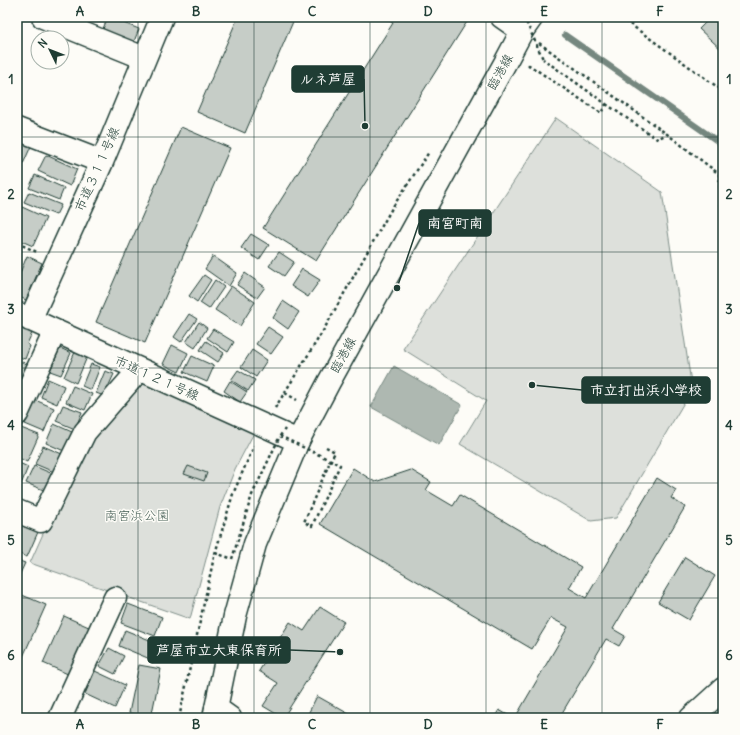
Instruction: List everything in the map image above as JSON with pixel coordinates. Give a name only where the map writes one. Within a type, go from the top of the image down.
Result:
[{"type":"street","points":[[43,17],[144,58]]},
{"type":"street","name":"市道３１１号線","points":[[24,316],[102,162],[162,17]]},
{"type":"street","points":[[502,17],[526,22]]},
{"type":"street","name":"臨港線","points":[[220,715],[235,616],[288,435],[333,375],[526,22]]},
{"type":"street","points":[[17,129],[102,162]]},
{"type":"street","name":"市道１２１号線","points":[[24,316],[139,370],[288,435]]},
{"type":"street","points":[[17,414],[56,331]]},
{"type":"street","points":[[17,511],[41,521],[85,432],[139,370]]},
{"type":"street","points":[[60,718],[115,598]]},
{"type":"street","points":[[691,718],[723,689]]},
{"type":"path","points":[[620,17],[723,91]]},
{"type":"path","points":[[526,22],[542,59],[657,139],[667,134]]},
{"type":"path","points":[[526,22],[667,134],[720,174],[723,233]]},
{"type":"path","points":[[526,69],[529,65],[601,112],[606,104]]},
{"type":"path","points":[[285,393],[299,401]]},
{"type":"path","points":[[215,554],[232,559],[252,495],[288,435],[340,465],[312,526],[304,522],[330,464],[335,452],[326,447]]},
{"type":"green space","points":[[556,118],[662,192],[692,389],[616,518],[591,521],[460,444],[486,401],[403,349]]},
{"type":"green space","name":"南宮浜公園","points":[[140,374],[257,427],[235,469],[220,507],[190,619],[30,563],[87,435]]},
{"type":"shaded area","points":[[394,366],[462,405],[439,445],[371,407]]},
{"type":"building","points":[[66,17],[88,17],[85,25]]},
{"type":"building","points":[[108,17],[139,29],[133,44],[102,31]]},
{"type":"building","points":[[238,17],[295,17],[245,133],[197,112]]},
{"type":"building","points":[[383,17],[470,17],[316,261],[263,228],[393,23]]},
{"type":"building","points":[[707,17],[723,17],[723,51],[699,29],[709,19]]},
{"type":"building","points":[[181,127],[230,148],[145,343],[96,322]]},
{"type":"building","points":[[17,137],[32,144],[23,164],[17,162]]},
{"type":"building","points":[[46,155],[77,169],[70,186],[38,171]]},
{"type":"building","points":[[35,175],[64,188],[59,200],[29,188]]},
{"type":"building","points":[[29,192],[61,205],[56,215],[24,202]]},
{"type":"building","points":[[22,207],[46,218],[33,246],[17,239],[17,219]]},
{"type":"building","points":[[251,234],[269,245],[259,260],[241,248]]},
{"type":"building","points":[[279,252],[294,262],[284,276],[269,266]]},
{"type":"building","points":[[27,256],[42,263],[26,300],[17,296],[17,280]]},
{"type":"building","points":[[213,256],[237,273],[229,286],[205,269]]},
{"type":"building","points":[[302,269],[320,280],[308,297],[291,286]]},
{"type":"building","points":[[245,273],[265,287],[257,298],[237,285]]},
{"type":"building","points":[[204,275],[211,280],[197,302],[189,296]]},
{"type":"building","points":[[215,280],[224,287],[209,309],[200,303]]},
{"type":"building","points":[[231,286],[255,302],[240,326],[215,310]]},
{"type":"building","points":[[283,301],[299,312],[288,329],[273,318]]},
{"type":"building","points":[[189,314],[197,319],[181,342],[174,337]]},
{"type":"building","points":[[199,322],[207,328],[195,348],[186,342]]},
{"type":"building","points":[[17,324],[33,331],[27,344],[30,346],[25,359],[17,356]]},
{"type":"building","points":[[268,327],[283,337],[271,354],[256,344]]},
{"type":"building","points":[[213,329],[234,342],[228,352],[207,338]]},
{"type":"building","points":[[206,341],[224,353],[218,362],[200,350]]},
{"type":"building","points":[[172,345],[188,353],[179,372],[163,364]]},
{"type":"building","points":[[60,348],[71,353],[61,375],[50,371]]},
{"type":"building","points":[[252,350],[267,360],[256,377],[241,367]]},
{"type":"building","points":[[75,352],[87,357],[76,383],[64,377]]},
{"type":"building","points":[[192,356],[214,366],[207,382],[184,372]]},
{"type":"building","points":[[17,360],[27,364],[18,386],[17,386]]},
{"type":"building","points":[[91,364],[100,367],[91,390],[82,386]]},
{"type":"building","points":[[238,370],[255,380],[248,391],[231,380]]},
{"type":"building","points":[[105,371],[114,374],[104,396],[96,393]]},
{"type":"building","points":[[48,379],[64,386],[57,404],[41,397]]},
{"type":"building","points":[[230,381],[247,392],[240,402],[224,391]]},
{"type":"building","points":[[73,386],[92,394],[85,410],[66,402]]},
{"type":"building","points":[[35,400],[54,408],[44,432],[25,424]]},
{"type":"building","points":[[63,405],[82,412],[75,429],[56,421]]},
{"type":"building","points":[[54,424],[72,432],[64,451],[46,443]]},
{"type":"building","points":[[21,428],[39,435],[27,462],[17,457],[17,438]]},
{"type":"building","points":[[43,446],[62,454],[54,472],[35,464]]},
{"type":"building","points":[[17,462],[28,467],[22,482],[17,480]]},
{"type":"building","points":[[34,466],[53,474],[46,491],[26,483]]},
{"type":"building","points":[[188,466],[207,473],[204,481],[184,474]]},
{"type":"building","points":[[353,468],[375,482],[411,470],[431,482],[426,490],[453,506],[460,495],[581,567],[569,588],[586,598],[657,478],[676,490],[671,498],[685,507],[613,629],[625,636],[619,646],[606,639],[559,718],[515,718],[568,627],[551,618],[532,649],[320,524]]},
{"type":"building","points":[[17,524],[38,532],[27,557],[17,553]]},
{"type":"building","points":[[685,557],[715,576],[689,620],[658,602]]},
{"type":"building","points":[[17,560],[25,563],[19,576],[17,575]]},
{"type":"building","points":[[22,595],[46,605],[22,659],[17,656],[17,606]]},
{"type":"building","points":[[128,604],[162,617],[155,636],[121,623]]},
{"type":"building","points":[[320,607],[344,622],[283,718],[263,706],[278,683],[259,671],[290,622],[304,631]]},
{"type":"building","points":[[64,616],[91,628],[70,675],[43,663]]},
{"type":"building","points":[[125,630],[157,643],[150,659],[119,646]]},
{"type":"building","points":[[109,648],[124,656],[115,674],[99,666]]},
{"type":"building","points":[[139,665],[161,669],[151,718],[129,713]]},
{"type":"building","points":[[95,671],[125,685],[115,708],[85,694]]},
{"type":"building","points":[[317,696],[356,718],[306,718]]},
{"type":"building","points":[[499,710],[513,718],[494,718]]},
{"type":"waterway","points":[[565,35],[723,145]]},
{"type":"place","name":"ルネ芦屋","points":[[365,126]]},
{"type":"place","name":"南宮町南","points":[[397,288]]},
{"type":"place","name":"市立打出浜小学校","points":[[532,385]]},
{"type":"place","name":"芦屋市立大東保育所","points":[[340,652]]}]
